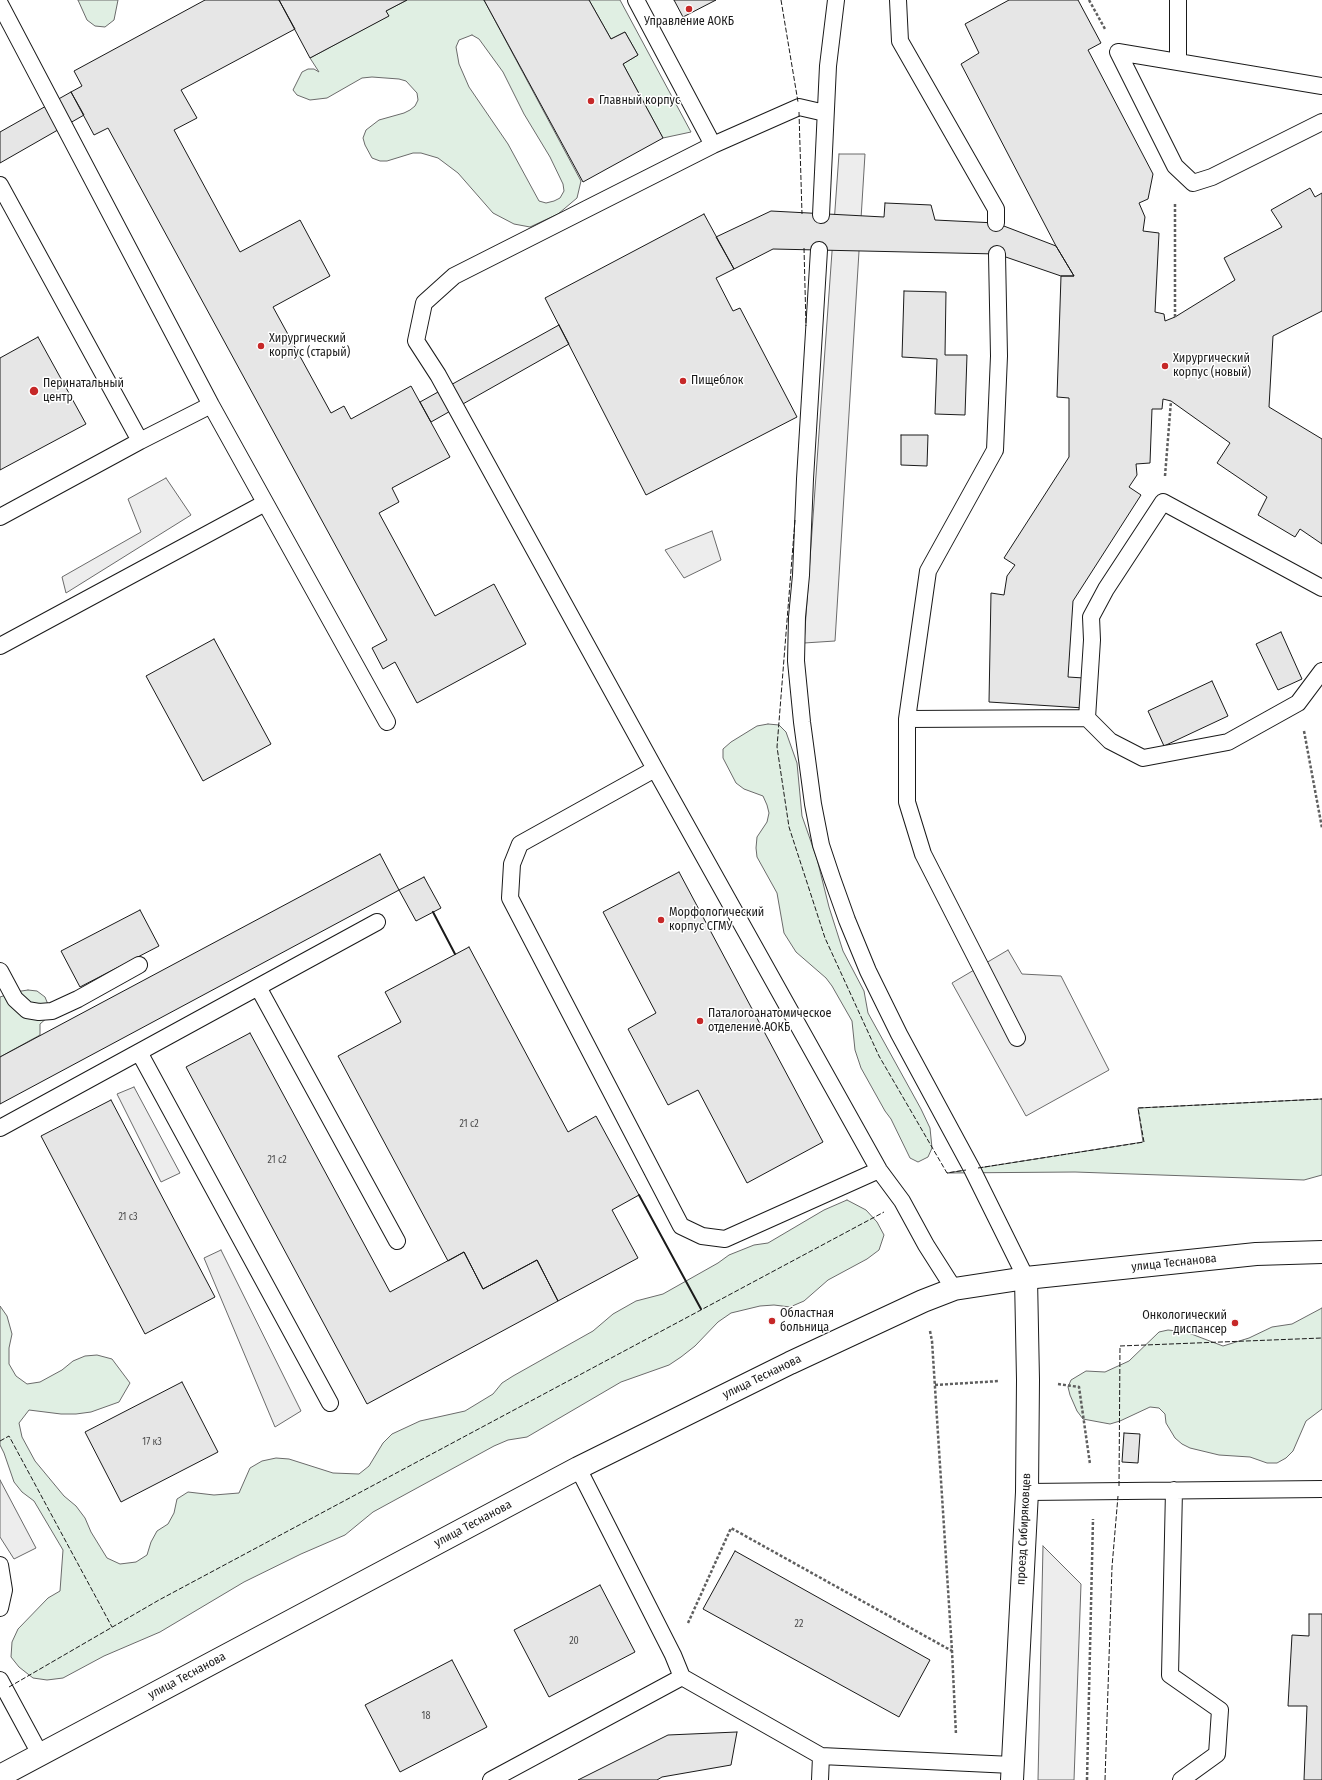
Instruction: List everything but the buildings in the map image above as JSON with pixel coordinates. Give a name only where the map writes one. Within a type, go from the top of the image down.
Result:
[{"type":"main road","name":"улица Теснанова","points":[[0,1776],[578,1468],[790,1363],[923,1301],[954,1289],[1026,1278],[1256,1254],[1322,1252]]},
{"type":"main road","name":"проезд Сибиряковцев","points":[[1012,1773],[1027,1492],[1028,1380],[1026,1278]]},
{"type":"lane","points":[[636,0],[712,145]]},
{"type":"lane","points":[[821,215],[828,66],[836,0]]},
{"type":"lane","points":[[898,0],[900,41],[996,209],[996,223]]},
{"type":"lane","points":[[1178,0],[1178,61]]},
{"type":"lane","points":[[0,4],[211,405],[387,722]]},
{"type":"lane","points":[[1118,52],[1322,86]]},
{"type":"lane","points":[[1118,52],[1175,166],[1193,183],[1212,177],[1322,122]]},
{"type":"lane","points":[[826,113],[799,107],[712,145],[454,276],[424,302],[416,341],[442,382],[654,769],[879,1170],[902,1202],[954,1289]]},
{"type":"lane","points":[[0,185],[140,441]]},
{"type":"lane","points":[[819,250],[805,480],[801,575],[797,617],[796,661],[802,722],[813,804],[821,845],[847,920],[868,971],[899,1034],[972,1169],[1026,1278]]},
{"type":"lane","points":[[997,254],[999,356],[995,450],[928,571],[906,719],[907,802],[924,854],[1017,1038]]},
{"type":"lane","points":[[0,517],[140,441],[211,405]]},
{"type":"lane","points":[[1087,718],[1092,640],[1091,617],[1106,589],[1162,502],[1322,588]]},
{"type":"lane","points":[[0,646],[265,503]]},
{"type":"lane","points":[[906,719],[1087,718],[1110,740],[1143,758],[1228,742],[1298,703],[1322,671]]},
{"type":"lane","points":[[654,769],[520,844],[512,864],[510,898],[681,1226],[702,1236],[725,1239],[879,1170]]},
{"type":"lane","points":[[0,1128],[377,922]]},
{"type":"lane","points":[[0,971],[15,999],[27,1010],[40,1012],[52,1010],[78,999],[140,965]]},
{"type":"lane","points":[[258,987],[397,1241]]},
{"type":"lane","points":[[139,1052],[330,1403]]},
{"type":"lane","points":[[578,1468],[673,1655],[682,1676],[821,1756],[957,1763],[1012,1773]]},
{"type":"lane","points":[[1027,1492],[1322,1489]]},
{"type":"lane","points":[[1174,1490],[1170,1675],[1220,1710],[1217,1754],[1181,1780]]},
{"type":"lane","points":[[0,1564],[4,1590],[0,1608]]},
{"type":"lane","points":[[491,1780],[682,1676]]},
{"type":"lane","points":[[0,1680],[40,1754]]},
{"type":"lane","points":[[820,1780],[821,1756]]},
{"type":"path","points":[[1089,0],[1118,52]]},
{"type":"path","points":[[1175,166],[1175,317]]},
{"type":"path","points":[[1162,502],[1171,401]]},
{"type":"path","points":[[1298,703],[1322,828]]},
{"type":"path","points":[[932,1342],[952,1651],[957,1763]]},
{"type":"path","points":[[935,1385],[1028,1380],[1079,1387],[1094,1491],[1087,1780]]},
{"type":"path","points":[[673,1655],[731,1528],[952,1651]]},
{"type":"green space","points":[[78,0],[118,0],[114,20],[105,27],[95,26],[87,20]]},
{"type":"green space","points":[[407,0],[484,0],[581,181],[577,198],[558,214],[530,227],[514,224],[493,213],[458,173],[438,158],[421,153],[413,153],[387,161],[380,161],[372,158],[363,138],[366,130],[379,120],[410,110],[415,106],[418,100],[417,93],[406,81],[372,77],[362,78],[327,98],[310,100],[297,95],[293,90],[302,72],[308,69],[314,69],[319,72],[310,58],[388,16],[386,11]],"holes":[[[472,35],[479,39],[503,72],[524,114],[550,157],[563,184],[564,191],[560,198],[554,201],[546,203],[539,201],[508,144],[469,87],[459,64],[456,47],[459,40]]]},
{"type":"green space","points":[[589,0],[620,0],[691,132],[663,138],[623,64],[638,55],[625,32],[611,39]]},
{"type":"green space","points":[[768,724],[779,725],[786,732],[797,763],[802,816],[817,859],[829,907],[843,951],[864,991],[868,1013],[930,1128],[932,1148],[928,1157],[918,1162],[910,1158],[891,1119],[861,1068],[855,1050],[852,1021],[832,986],[826,978],[796,952],[784,933],[777,893],[757,857],[757,837],[767,822],[769,813],[767,805],[763,796],[744,789],[736,783],[723,758],[723,749],[731,742],[757,726]]},
{"type":"green space","points":[[28,990],[37,991],[45,997],[49,1007],[48,1017],[40,1024],[40,1035],[0,1057],[0,997],[15,992]]},
{"type":"green space","points":[[1322,1099],[1322,1175],[1304,1180],[1075,1172],[947,1173],[1143,1142],[1138,1108]]},
{"type":"green space","points":[[847,1200],[866,1210],[877,1222],[884,1235],[879,1250],[867,1259],[828,1280],[804,1301],[790,1307],[774,1305],[760,1306],[731,1313],[718,1322],[695,1346],[669,1365],[621,1382],[527,1437],[508,1440],[494,1446],[373,1512],[345,1535],[301,1554],[244,1582],[160,1632],[104,1656],[63,1678],[47,1680],[33,1678],[19,1667],[11,1657],[12,1642],[18,1629],[48,1598],[60,1591],[63,1550],[34,1501],[22,1492],[14,1482],[0,1445],[0,1306],[7,1316],[12,1334],[9,1348],[9,1364],[16,1376],[27,1384],[40,1382],[62,1370],[73,1361],[85,1356],[97,1355],[112,1359],[130,1383],[119,1402],[91,1412],[76,1414],[61,1414],[29,1410],[19,1423],[22,1437],[35,1461],[64,1496],[76,1506],[85,1518],[91,1532],[107,1558],[120,1564],[136,1562],[147,1555],[151,1542],[157,1531],[168,1524],[174,1513],[177,1499],[188,1492],[214,1495],[239,1493],[250,1468],[262,1461],[276,1458],[289,1459],[333,1473],[359,1474],[369,1466],[383,1443],[392,1434],[420,1421],[465,1411],[493,1394],[502,1383],[593,1331],[613,1314],[636,1301],[663,1294],[718,1263],[729,1255],[754,1245],[768,1243],[824,1210]]},
{"type":"green space","points":[[1322,1308],[1322,1409],[1306,1421],[1293,1451],[1286,1458],[1277,1463],[1267,1463],[1250,1457],[1219,1455],[1190,1448],[1175,1438],[1166,1423],[1165,1414],[1159,1408],[1150,1407],[1110,1424],[1083,1419],[1077,1411],[1070,1395],[1068,1387],[1071,1380],[1086,1371],[1105,1372],[1129,1361],[1159,1332],[1168,1330],[1186,1332],[1223,1346],[1249,1338],[1272,1327],[1292,1324]]},
{"type":"shaded area","points":[[839,154],[865,154],[835,641],[804,643]]},
{"type":"shaded area","points":[[166,478],[191,515],[66,593],[62,577],[141,532],[128,499]]},
{"type":"shaded area","points":[[712,531],[721,560],[684,578],[665,550]]},
{"type":"shaded area","points":[[1008,950],[1022,974],[1061,976],[1109,1070],[1026,1116],[952,983]]},
{"type":"shaded area","points":[[134,1087],[180,1173],[161,1182],[117,1094]]},
{"type":"shaded area","points":[[221,1250],[301,1411],[275,1427],[204,1258]]},
{"type":"shaded area","points":[[0,1480],[36,1548],[14,1559],[0,1537]]},
{"type":"shaded area","points":[[1043,1546],[1081,1584],[1074,1780],[1038,1780]]},
{"type":"fence","points":[[781,0],[798,102]]},
{"type":"fence","points":[[799,112],[802,214]]},
{"type":"fence","points":[[804,248],[806,326]]},
{"type":"fence","points":[[795,520],[777,747],[789,827],[825,938],[879,1056],[947,1173],[966,1170]]},
{"type":"fence","points":[[978,1168],[1144,1142],[1138,1108],[1322,1099]]},
{"type":"fence","points":[[9,1687],[159,1600],[884,1212]]},
{"type":"fence","points":[[1119,1486],[1120,1346],[1322,1338]]},
{"type":"fence","points":[[0,1441],[9,1436],[112,1627]]},
{"type":"fence","points":[[1105,1780],[1112,1567],[1118,1496]]},
{"type":"wall","points":[[433,912],[455,954]]},
{"type":"wall","points":[[639,1195],[701,1309]]},
{"type":"place","name":"Управление АОКБ","points":[[689,9]]},
{"type":"place","name":"Главный корпус","points":[[591,101]]},
{"type":"place","name":"Хирургический корпус (старый)","points":[[261,346]]},
{"type":"place","name":"Хирургический корпус (новый)","points":[[1165,366]]},
{"type":"place","name":"Пищеблок","points":[[683,381]]},
{"type":"place","name":"Перинатальный центр","points":[[34,391]]},
{"type":"place","name":"Морфологический корпус СГМУ","points":[[661,920]]},
{"type":"place","name":"Паталогоанатомическое отделение АОКБ","points":[[700,1021]]},
{"type":"place","name":"Областная больница","points":[[772,1321]]},
{"type":"place","name":"Онкологический диспансер","points":[[1235,1323]]}]
